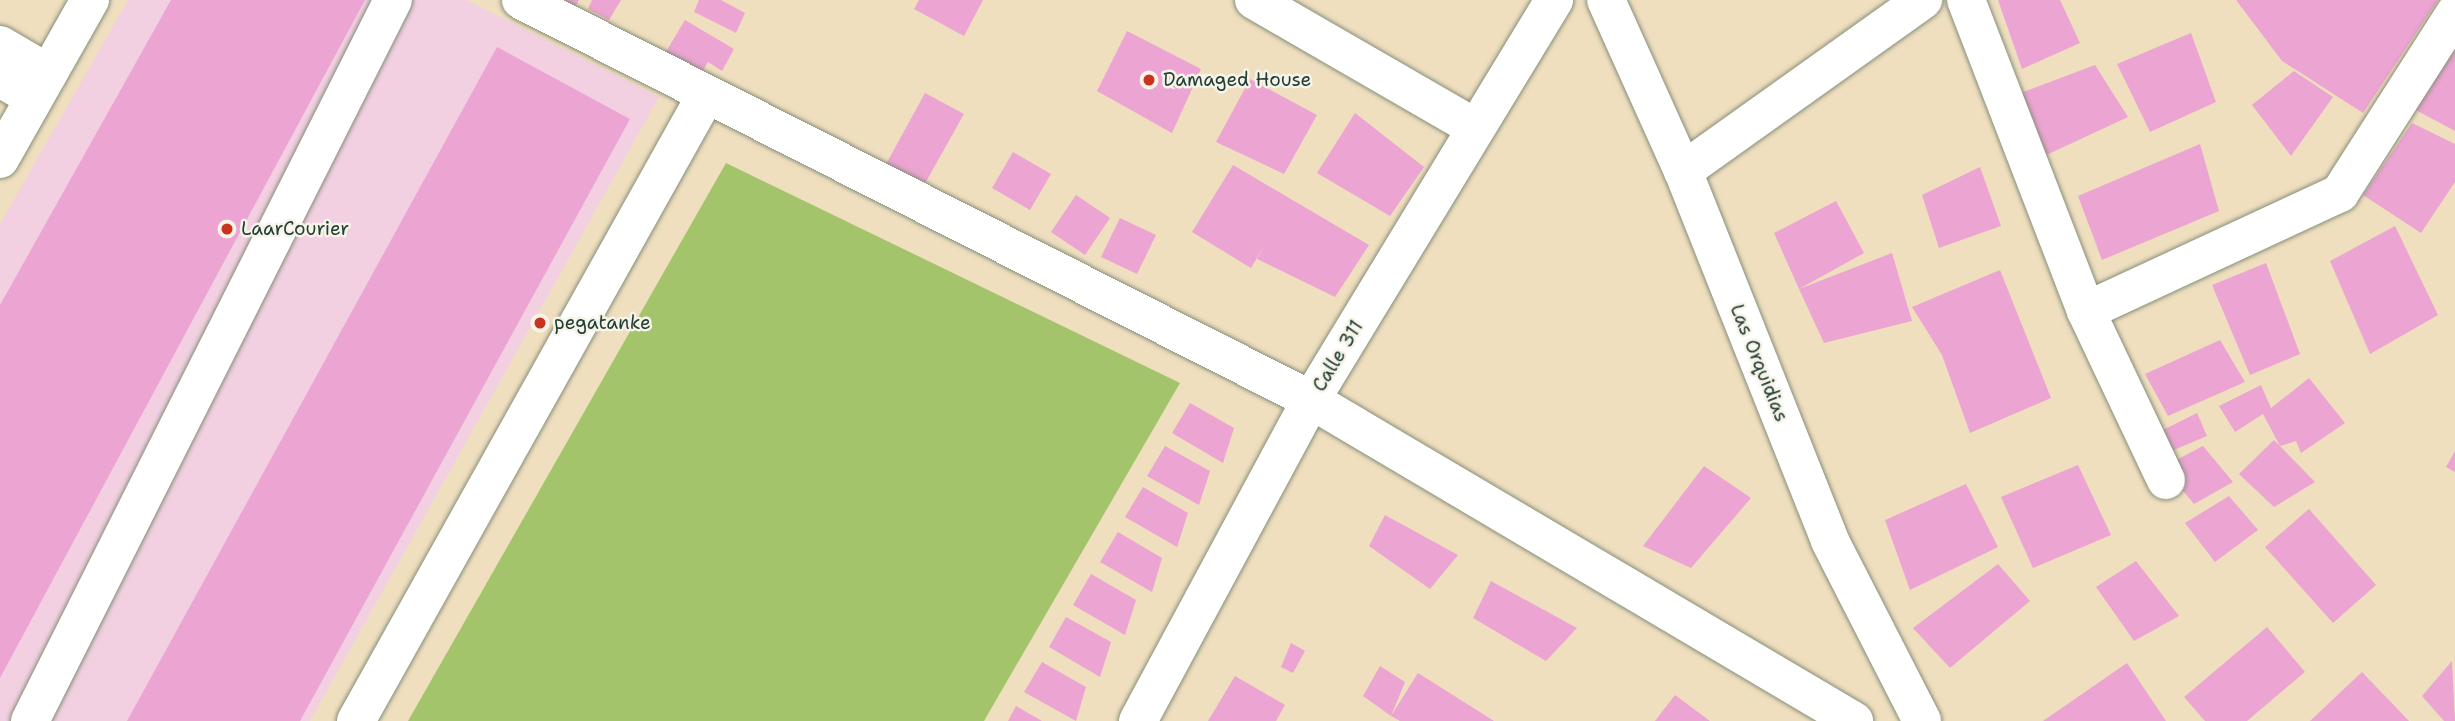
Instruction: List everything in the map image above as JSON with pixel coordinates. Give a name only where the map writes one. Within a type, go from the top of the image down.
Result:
[{"type":"street","points":[[0,159],[89,0]]},
{"type":"street","points":[[30,721],[393,0]]},
{"type":"street","points":[[521,0],[1311,400],[1854,721]]},
{"type":"street","points":[[1254,0],[1476,128]]},
{"type":"street","name":"Calle 311","points":[[1138,721],[1311,400],[1554,0]]},
{"type":"street","name":"Las Orquidias","points":[[1606,0],[1683,171],[1830,541],[1922,721]]},
{"type":"street","points":[[1683,171],[1923,0]]},
{"type":"street","points":[[1966,0],[2085,311],[2166,480]]},
{"type":"street","points":[[2085,311],[2340,193],[2455,13]]},
{"type":"street","points":[[0,45],[41,86]]},
{"type":"street","points":[[0,78],[41,86]]},
{"type":"street","points":[[356,721],[706,96]]},
{"type":"shaded area","points":[[128,0],[466,0],[659,97],[310,721],[0,721],[0,224]]},
{"type":"green space","points":[[726,163],[1180,383],[984,721],[408,721]]},
{"type":"building","points":[[171,0],[365,0],[0,678],[0,305]]},
{"type":"building","points":[[562,0],[579,0],[575,7]]},
{"type":"building","points":[[592,0],[621,0],[609,20],[588,9]]},
{"type":"building","points":[[699,0],[721,0],[745,13],[736,33],[694,12]]},
{"type":"building","points":[[919,0],[983,0],[964,36],[914,9]]},
{"type":"building","points":[[1998,0],[2060,0],[2080,43],[2022,69]]},
{"type":"building","points":[[2236,0],[2438,0],[2363,113],[2282,61]]},
{"type":"building","points":[[685,20],[734,49],[722,71],[708,62],[699,77],[664,55]]},
{"type":"building","name":"Damaged House","points":[[1127,31],[1201,69],[1172,133],[1097,91]]},
{"type":"building","points":[[2191,33],[2216,102],[2150,132],[2117,64]]},
{"type":"building","points":[[2455,38],[2455,131],[2412,108]]},
{"type":"building","points":[[497,47],[630,119],[300,721],[127,721]]},
{"type":"building","points":[[2095,65],[2128,117],[2042,157],[2021,93]]},
{"type":"building","points":[[2294,71],[2333,97],[2291,156],[2252,105]]},
{"type":"building","points":[[1250,79],[1317,115],[1284,174],[1216,142]]},
{"type":"building","points":[[925,93],[964,114],[923,187],[885,166]]},
{"type":"building","points":[[1355,113],[1424,167],[1390,216],[1317,173]]},
{"type":"building","points":[[2412,123],[2455,144],[2455,182],[2421,233],[2363,195]]},
{"type":"building","points":[[2200,144],[2219,211],[2102,260],[2078,196]]},
{"type":"building","points":[[1013,152],[1051,174],[1030,210],[992,188]]},
{"type":"building","points":[[1233,165],[1369,245],[1335,297],[1257,259],[1265,244],[1251,268],[1192,232]]},
{"type":"building","points":[[1980,167],[2001,226],[1939,248],[1922,195]]},
{"type":"building","points":[[1076,195],[1110,218],[1085,255],[1051,232]]},
{"type":"building","points":[[1836,201],[1864,253],[1799,289],[1774,233]]},
{"type":"building","points":[[1120,218],[1156,235],[1137,274],[1101,257]]},
{"type":"building","points":[[2395,226],[2438,315],[2370,354],[2330,261]]},
{"type":"building","points":[[1892,253],[1912,321],[1824,343],[1799,289]]},
{"type":"building","points":[[2266,263],[2300,354],[2250,375],[2212,285]]},
{"type":"building","points":[[2000,270],[2051,398],[1970,433],[1942,355],[1912,307]]},
{"type":"building","points":[[2220,340],[2245,382],[2168,416],[2145,374]]},
{"type":"building","points":[[2309,378],[2345,423],[2301,453],[2296,441],[2280,446],[2263,414],[2269,410],[2235,432],[2219,406],[2261,385],[2271,408]]},
{"type":"building","points":[[1190,403],[1234,428],[1223,463],[1172,433]]},
{"type":"building","points":[[2197,413],[2207,436],[2169,452],[2161,431]]},
{"type":"building","points":[[2274,440],[2315,482],[2274,507],[2239,474]]},
{"type":"building","points":[[1165,446],[1210,471],[1199,505],[1147,476]]},
{"type":"building","points":[[2203,446],[2233,482],[2194,504],[2163,467]]},
{"type":"building","points":[[2455,451],[2455,472],[2446,467]]},
{"type":"building","points":[[2078,465],[2111,535],[2033,568],[2001,497]]},
{"type":"building","points":[[1704,466],[1751,498],[1691,568],[1643,546]]},
{"type":"building","points":[[1966,484],[1998,547],[1910,590],[1885,520]]},
{"type":"building","points":[[1143,487],[1188,513],[1177,547],[1125,517]]},
{"type":"building","points":[[2229,496],[2258,530],[2215,562],[2185,523]]},
{"type":"building","points":[[2309,509],[2376,585],[2333,623],[2265,547]]},
{"type":"building","points":[[1385,515],[1458,555],[1430,589],[1369,546]]},
{"type":"building","points":[[1118,532],[1162,558],[1152,592],[1100,562]]},
{"type":"building","points":[[2136,561],[2179,616],[2134,641],[2096,587]]},
{"type":"building","points":[[1998,564],[2030,601],[1950,668],[1913,628]]},
{"type":"building","points":[[1091,574],[1136,600],[1125,635],[1073,605]]},
{"type":"building","points":[[1491,581],[1577,628],[1546,661],[1473,618]]},
{"type":"building","points":[[1066,617],[1111,642],[1100,677],[1049,647]]},
{"type":"building","points":[[2267,627],[2305,672],[2247,721],[2205,721],[2184,697]]},
{"type":"building","points":[[1291,643],[1305,651],[1293,673],[1281,667]]},
{"type":"building","points":[[2452,661],[2455,721],[2444,721],[2422,696]]},
{"type":"building","points":[[1042,662],[1086,687],[1076,721],[1024,692]]},
{"type":"building","points":[[2127,663],[2166,721],[2043,721]]},
{"type":"building","points":[[1380,666],[1405,682],[1391,716],[1363,696]]},
{"type":"building","points":[[2362,672],[2409,721],[2310,721]]},
{"type":"building","points":[[1418,673],[1494,721],[1400,721],[1391,716]]},
{"type":"building","points":[[1235,676],[1285,705],[1276,721],[1208,721]]},
{"type":"building","points":[[1675,695],[1710,721],[1655,721]]},
{"type":"building","points":[[1016,706],[1042,721],[1008,721]]},
{"type":"place","name":"Damaged House","points":[[1149,80]]},
{"type":"place","name":"LaarCourier","points":[[227,229]]},
{"type":"place","name":"pegatanke","points":[[540,323]]}]
